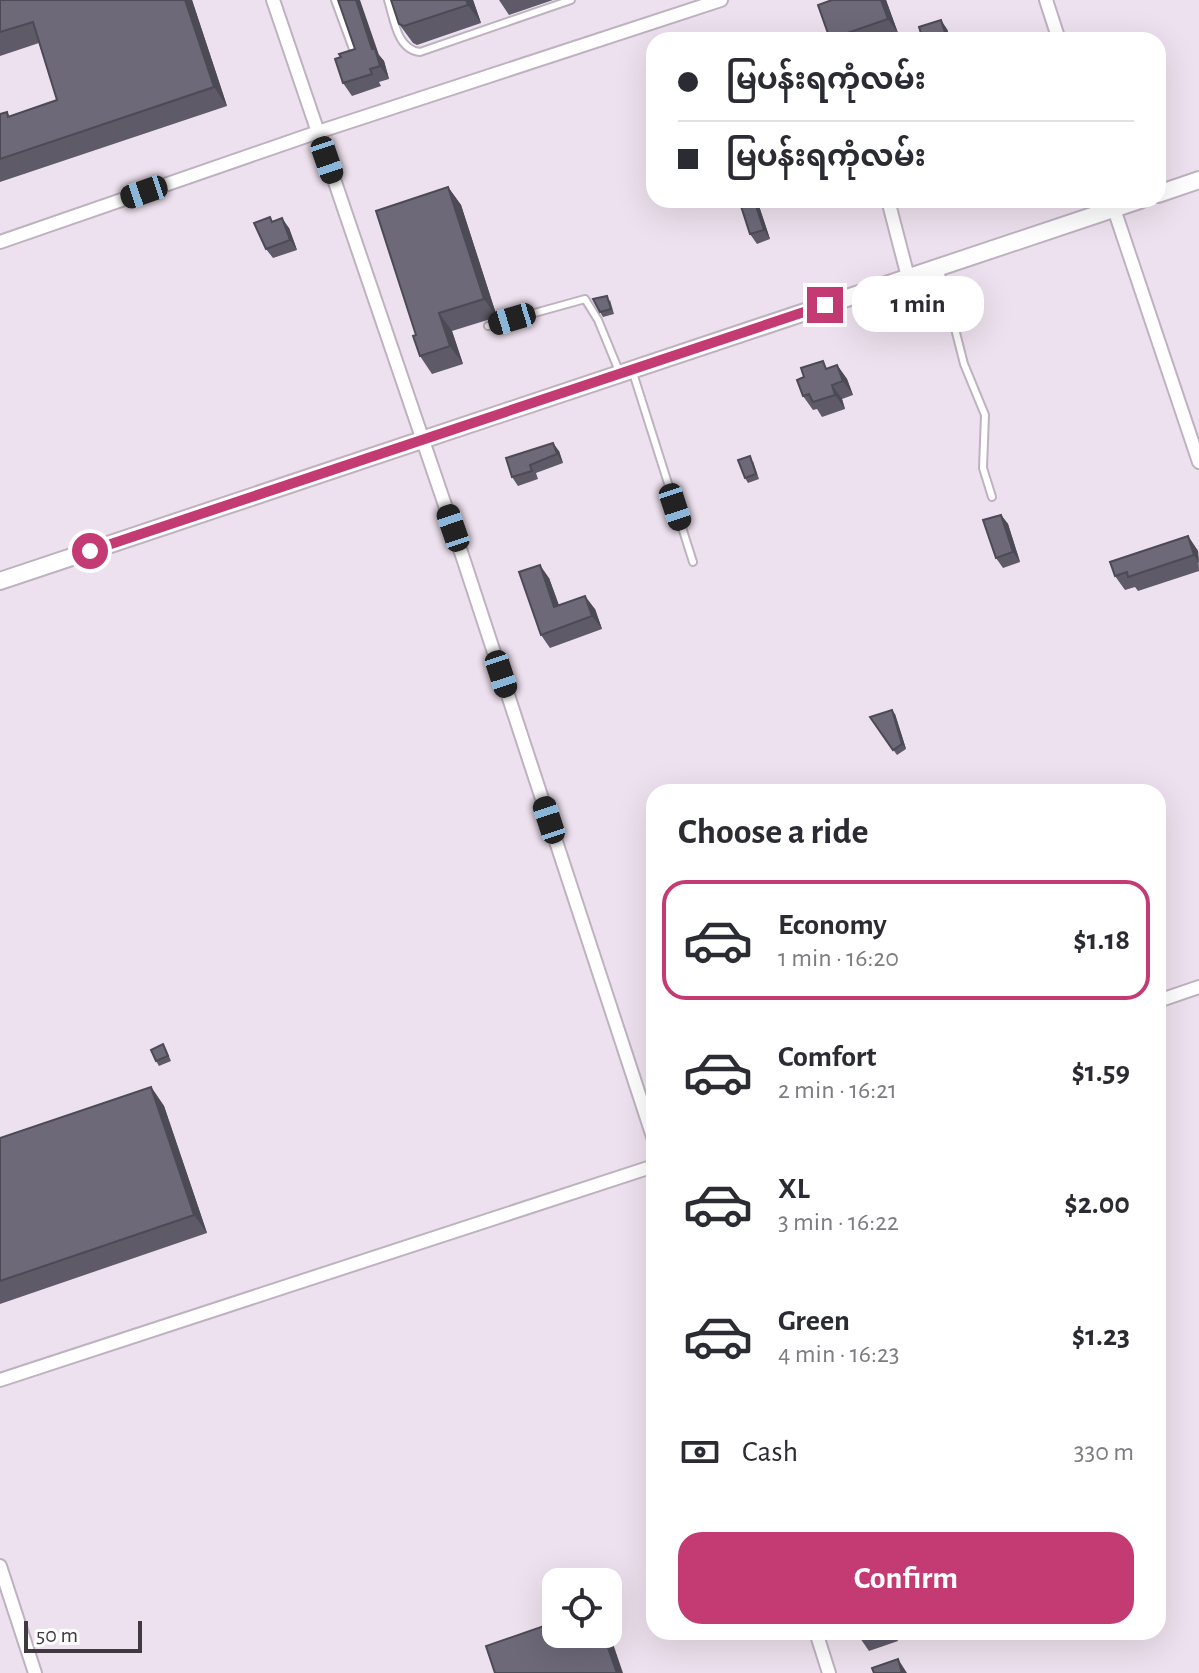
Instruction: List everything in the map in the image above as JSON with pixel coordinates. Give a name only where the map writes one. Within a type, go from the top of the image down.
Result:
[{"type":"street","points":[[273,0],[646,1116]]},
{"type":"street","points":[[0,242],[318,132],[721,0]]},
{"type":"street","points":[[1046,0],[1056,32]]},
{"type":"street","points":[[1166,191],[1199,180]]},
{"type":"street","points":[[890,208],[908,277]]},
{"type":"street","points":[[0,581],[939,267],[1101,208]]},
{"type":"street","points":[[1113,208],[1199,462]]},
{"type":"street","points":[[1166,998],[1199,987]]},
{"type":"street","points":[[0,1380],[646,1169]]},
{"type":"street","points":[[0,1566],[35,1673]]},
{"type":"street","points":[[818,1640],[827,1673]]},
{"type":"lane","points":[[335,0],[353,49]]},
{"type":"lane","points":[[388,0],[401,41],[412,51],[420,52],[571,0]]},
{"type":"lane","points":[[939,267],[964,364],[984,410],[983,468],[992,497]]},
{"type":"lane","points":[[488,326],[585,299],[626,372],[693,562]]},
{"type":"building","points":[[0,0],[185,0],[214,87],[0,159],[0,114],[7,112],[8,117],[57,100],[33,22],[0,32]]},
{"type":"building","points":[[338,0],[356,0],[380,66],[370,69],[372,74],[343,83],[335,59],[341,57],[339,54],[355,49]]},
{"type":"building","points":[[391,0],[466,0],[468,5],[404,26],[399,24]]},
{"type":"building","points":[[832,0],[881,0],[888,19],[850,32],[828,32],[818,5]]},
{"type":"building","points":[[941,20],[945,32],[921,32],[919,27]]},
{"type":"building","points":[[448,187],[484,299],[439,313],[450,346],[420,356],[376,211]]},
{"type":"building","points":[[742,208],[757,208],[764,230],[750,234]]},
{"type":"building","points":[[270,217],[272,222],[282,218],[290,240],[266,249],[254,223]]},
{"type":"building","points":[[607,296],[611,309],[600,312],[593,299]]},
{"type":"building","points":[[823,361],[826,369],[837,365],[843,381],[832,385],[835,395],[813,402],[809,394],[803,396],[797,380],[804,377],[801,368]]},
{"type":"building","points":[[553,443],[557,454],[530,465],[532,471],[512,477],[506,458]]},
{"type":"building","points":[[750,456],[756,474],[745,478],[738,460]]},
{"type":"building","points":[[1001,515],[1013,552],[996,558],[983,520]]},
{"type":"building","points":[[1188,536],[1194,555],[1128,577],[1127,572],[1115,576],[1110,562]]},
{"type":"building","points":[[540,565],[554,607],[585,596],[592,616],[541,635],[519,572]]},
{"type":"building","points":[[892,710],[902,744],[893,750],[870,717]]},
{"type":"building","points":[[163,1044],[168,1056],[156,1061],[151,1050]]},
{"type":"building","points":[[151,1087],[194,1215],[0,1281],[0,1138]]},
{"type":"building","points":[[542,1627],[542,1648],[608,1648],[617,1673],[495,1673],[486,1646]]},
{"type":"building","points":[[898,1659],[902,1673],[874,1673],[872,1668]]},
{"type":"route","points":[[90,551],[825,305]]}]
